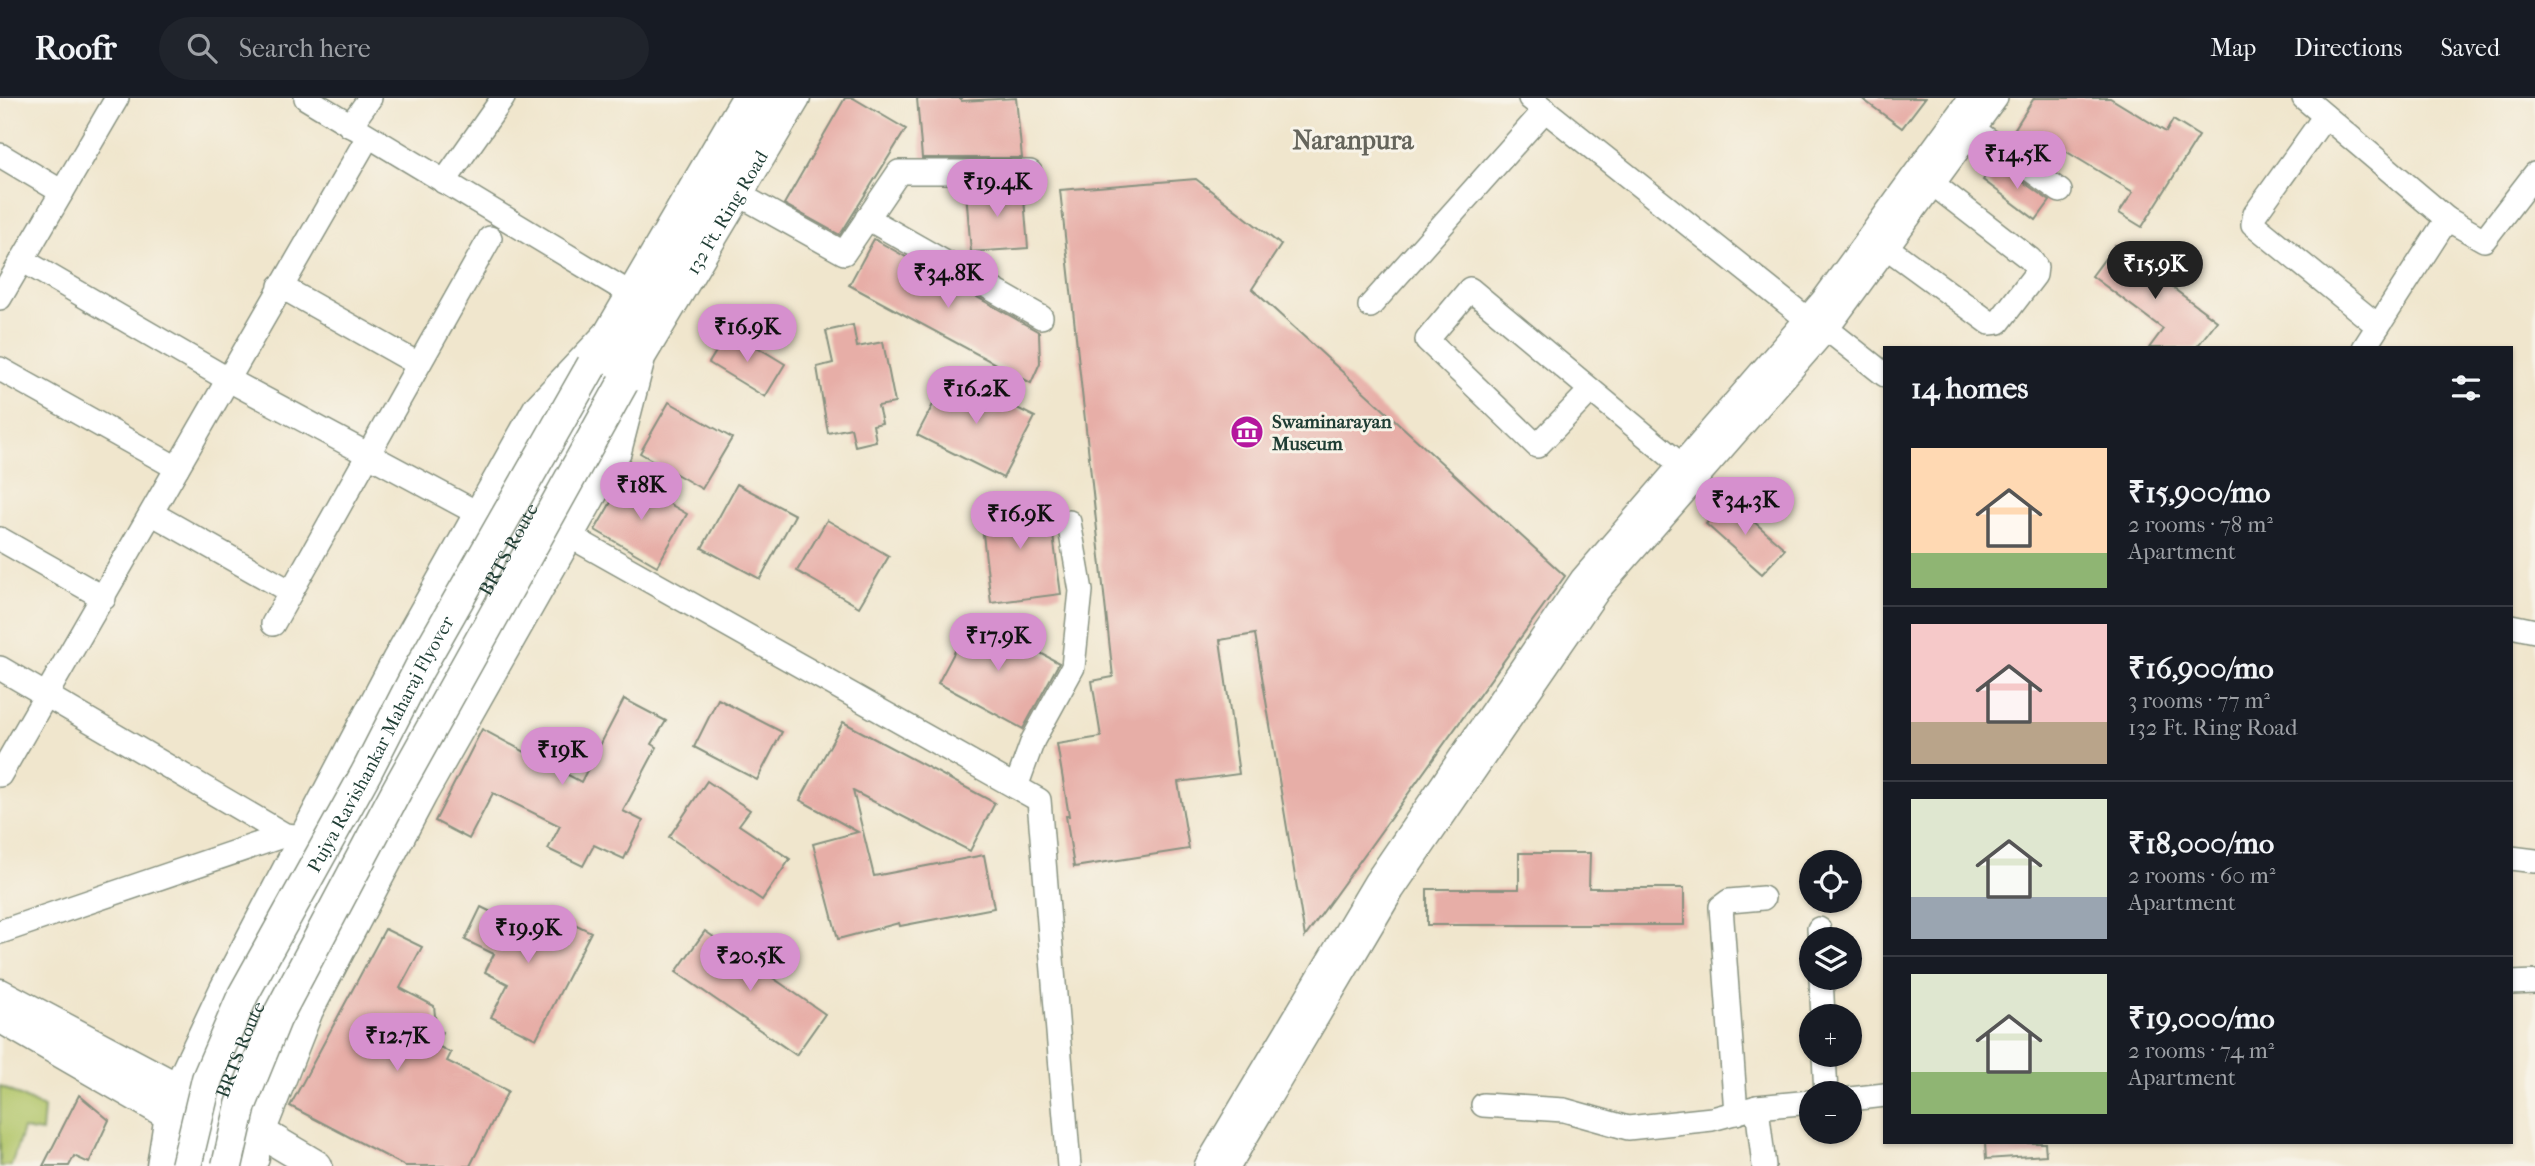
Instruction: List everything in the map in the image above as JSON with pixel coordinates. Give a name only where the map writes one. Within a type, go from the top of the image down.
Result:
[{"type":"main road","points":[[162,1166],[174,1102],[295,836],[538,409],[606,337],[747,98]]},
{"type":"main road","name":"132 Ft. Ring Road","points":[[631,373],[795,98]]},
{"type":"main road","name":"Pujya Ravishankar Maharaj Flyover","points":[[186,1166],[207,1079],[243,995],[366,773],[419,669],[606,337]]},
{"type":"main road","points":[[252,1157],[308,1010],[422,794],[616,451],[631,373]]},
{"type":"main road","name":"Pujya Ravishankar Maharaj Flyover","points":[[252,1157],[241,1105],[275,1019],[379,821],[631,373]]},
{"type":"main road","points":[[0,994],[174,1102],[211,1138],[252,1157],[317,1166]]},
{"type":"main road","points":[[0,1017],[174,1102]]},
{"type":"street","points":[[0,298],[117,98]]},
{"type":"street","points":[[306,98],[631,294]]},
{"type":"street","points":[[0,775],[153,514],[281,286],[359,131],[370,98]]},
{"type":"street","points":[[444,182],[503,98]]},
{"type":"street","name":"BRTS Route","points":[[211,1138],[252,1016],[559,456],[769,98]]},
{"type":"street","points":[[1229,1166],[1392,891],[1598,591],[1817,324],[1970,98]]},
{"type":"street","points":[[1206,1166],[1376,881],[1582,579],[1681,465],[1817,324],[1886,247],[1996,98]]},
{"type":"street","points":[[2304,98],[2447,219],[2484,240],[2535,174]]},
{"type":"street","points":[[1370,306],[1537,104],[1883,374]]},
{"type":"street","points":[[2325,116],[2255,214],[2253,224],[2378,326]]},
{"type":"street","points":[[1973,129],[2060,191]]},
{"type":"street","points":[[0,155],[62,192]]},
{"type":"street","points":[[738,194],[844,253],[899,172],[1030,172]]},
{"type":"street","points":[[1886,247],[1990,323],[1999,322],[2035,275],[2036,267],[2030,259],[1933,184]]},
{"type":"street","points":[[867,218],[1041,317]]},
{"type":"street","points":[[2365,346],[2447,219]]},
{"type":"street","points":[[273,624],[490,238]]},
{"type":"street","points":[[22,260],[229,380],[479,514]]},
{"type":"street","points":[[281,286],[418,364]]},
{"type":"street","points":[[1591,390],[1536,446],[1427,340],[1470,289],[1681,465]]},
{"type":"street","points":[[0,369],[177,468]]},
{"type":"street","points":[[153,514],[291,592]]},
{"type":"street","points":[[1016,787],[1033,740],[1073,667],[1081,591],[1069,522]]},
{"type":"street","points":[[568,536],[1039,800],[1069,1166]]},
{"type":"street","points":[[0,539],[104,598]]},
{"type":"street","points":[[2513,626],[2535,631]]},
{"type":"street","points":[[0,668],[295,836]]},
{"type":"street","points":[[0,932],[295,836]]},
{"type":"street","points":[[2513,858],[2535,861]]},
{"type":"street","points":[[1763,898],[1729,901],[1721,907],[1746,1110],[1764,1166]]},
{"type":"street","points":[[2513,983],[2535,982]]},
{"type":"street","points":[[1862,1098],[1883,1095]]},
{"type":"street","points":[[1483,1105],[1564,1110],[1628,1128],[1712,1119],[1746,1110],[1799,1103]]},
{"type":"green space","points":[[0,1086],[44,1108],[42,1132],[23,1129],[11,1166],[0,1166]]},
{"type":"building","points":[[845,98],[853,98],[906,129],[840,235],[784,204]]},
{"type":"building","points":[[917,98],[961,98],[961,101],[1016,98],[1022,158],[922,158]]},
{"type":"building","points":[[1861,98],[1925,98],[1902,128]]},
{"type":"building","points":[[2034,98],[2110,98],[2166,132],[2173,120],[2199,136],[2142,227],[2119,213],[2133,192],[2049,141],[2038,158],[2009,138]]},
{"type":"building","points":[[1996,163],[2050,201],[2036,220],[1983,180]]},
{"type":"building","name":"Swaminarayan Museum","points":[[1196,179],[1281,245],[1252,289],[1565,576],[1305,937],[1255,634],[1220,640],[1239,774],[1178,782],[1189,849],[1074,867],[1066,816],[1069,816],[1057,744],[1101,737],[1092,681],[1113,677],[1060,190]]},
{"type":"building","points":[[980,186],[1023,186],[1028,248],[971,252],[966,192],[981,190]]},
{"type":"building","points":[[874,239],[1039,332],[1040,363],[1031,383],[849,285]]},
{"type":"building","points":[[2115,245],[2217,321],[2198,346],[2150,346],[2163,329],[2092,276]]},
{"type":"building","points":[[853,325],[857,347],[883,342],[895,403],[878,406],[882,423],[873,425],[876,441],[855,446],[851,428],[828,433],[817,367],[833,363],[826,331]]},
{"type":"building","points":[[729,330],[785,364],[765,397],[709,363]]},
{"type":"building","points":[[949,374],[1035,417],[1003,478],[917,435]]},
{"type":"building","points":[[669,402],[732,438],[702,489],[640,453]]},
{"type":"building","points":[[625,478],[687,514],[657,566],[595,530]]},
{"type":"building","points":[[737,484],[795,515],[760,579],[702,548]]},
{"type":"building","points":[[1048,499],[1061,594],[991,603],[980,508]]},
{"type":"building","points":[[1728,499],[1785,549],[1762,574],[1706,524]]},
{"type":"building","points":[[827,520],[889,556],[859,607],[797,571]]},
{"type":"building","points":[[973,617],[1059,663],[1023,729],[938,683]]},
{"type":"building","points":[[624,699],[666,721],[652,744],[657,747],[623,811],[643,821],[624,859],[594,845],[583,866],[548,849],[560,826],[493,793],[469,839],[435,821],[482,729],[581,782]]},
{"type":"building","points":[[718,699],[782,732],[757,780],[694,747]]},
{"type":"building","points":[[843,722],[995,803],[970,851],[853,791],[874,876],[984,855],[994,908],[900,926],[899,923],[838,939],[813,844],[858,832],[800,800]]},
{"type":"building","points":[[707,781],[750,810],[739,825],[790,859],[762,900],[669,837]]},
{"type":"building","points":[[1519,853],[1590,853],[1589,888],[1684,888],[1684,925],[1427,925],[1427,889],[1519,889]]},
{"type":"building","points":[[481,907],[534,933],[546,910],[591,932],[536,1039],[491,1017],[508,984],[485,972],[494,954],[465,940]]},
{"type":"building","points":[[385,929],[422,947],[400,988],[434,1006],[436,1026],[442,1032],[436,1045],[451,1053],[447,1061],[508,1091],[470,1166],[405,1166],[290,1106]]},
{"type":"building","points":[[705,931],[825,1014],[796,1055],[676,972]]},
{"type":"building","points":[[79,1095],[109,1120],[89,1163],[74,1156],[69,1166],[43,1166]]},
{"type":"building","points":[[1985,1144],[2045,1144],[2046,1155],[1986,1159]]},
{"type":"place","name":"Swaminarayan Museum","points":[[1247,432]]},
{"type":"district","name":"Naranpura","points":[[1353,140]]}]
